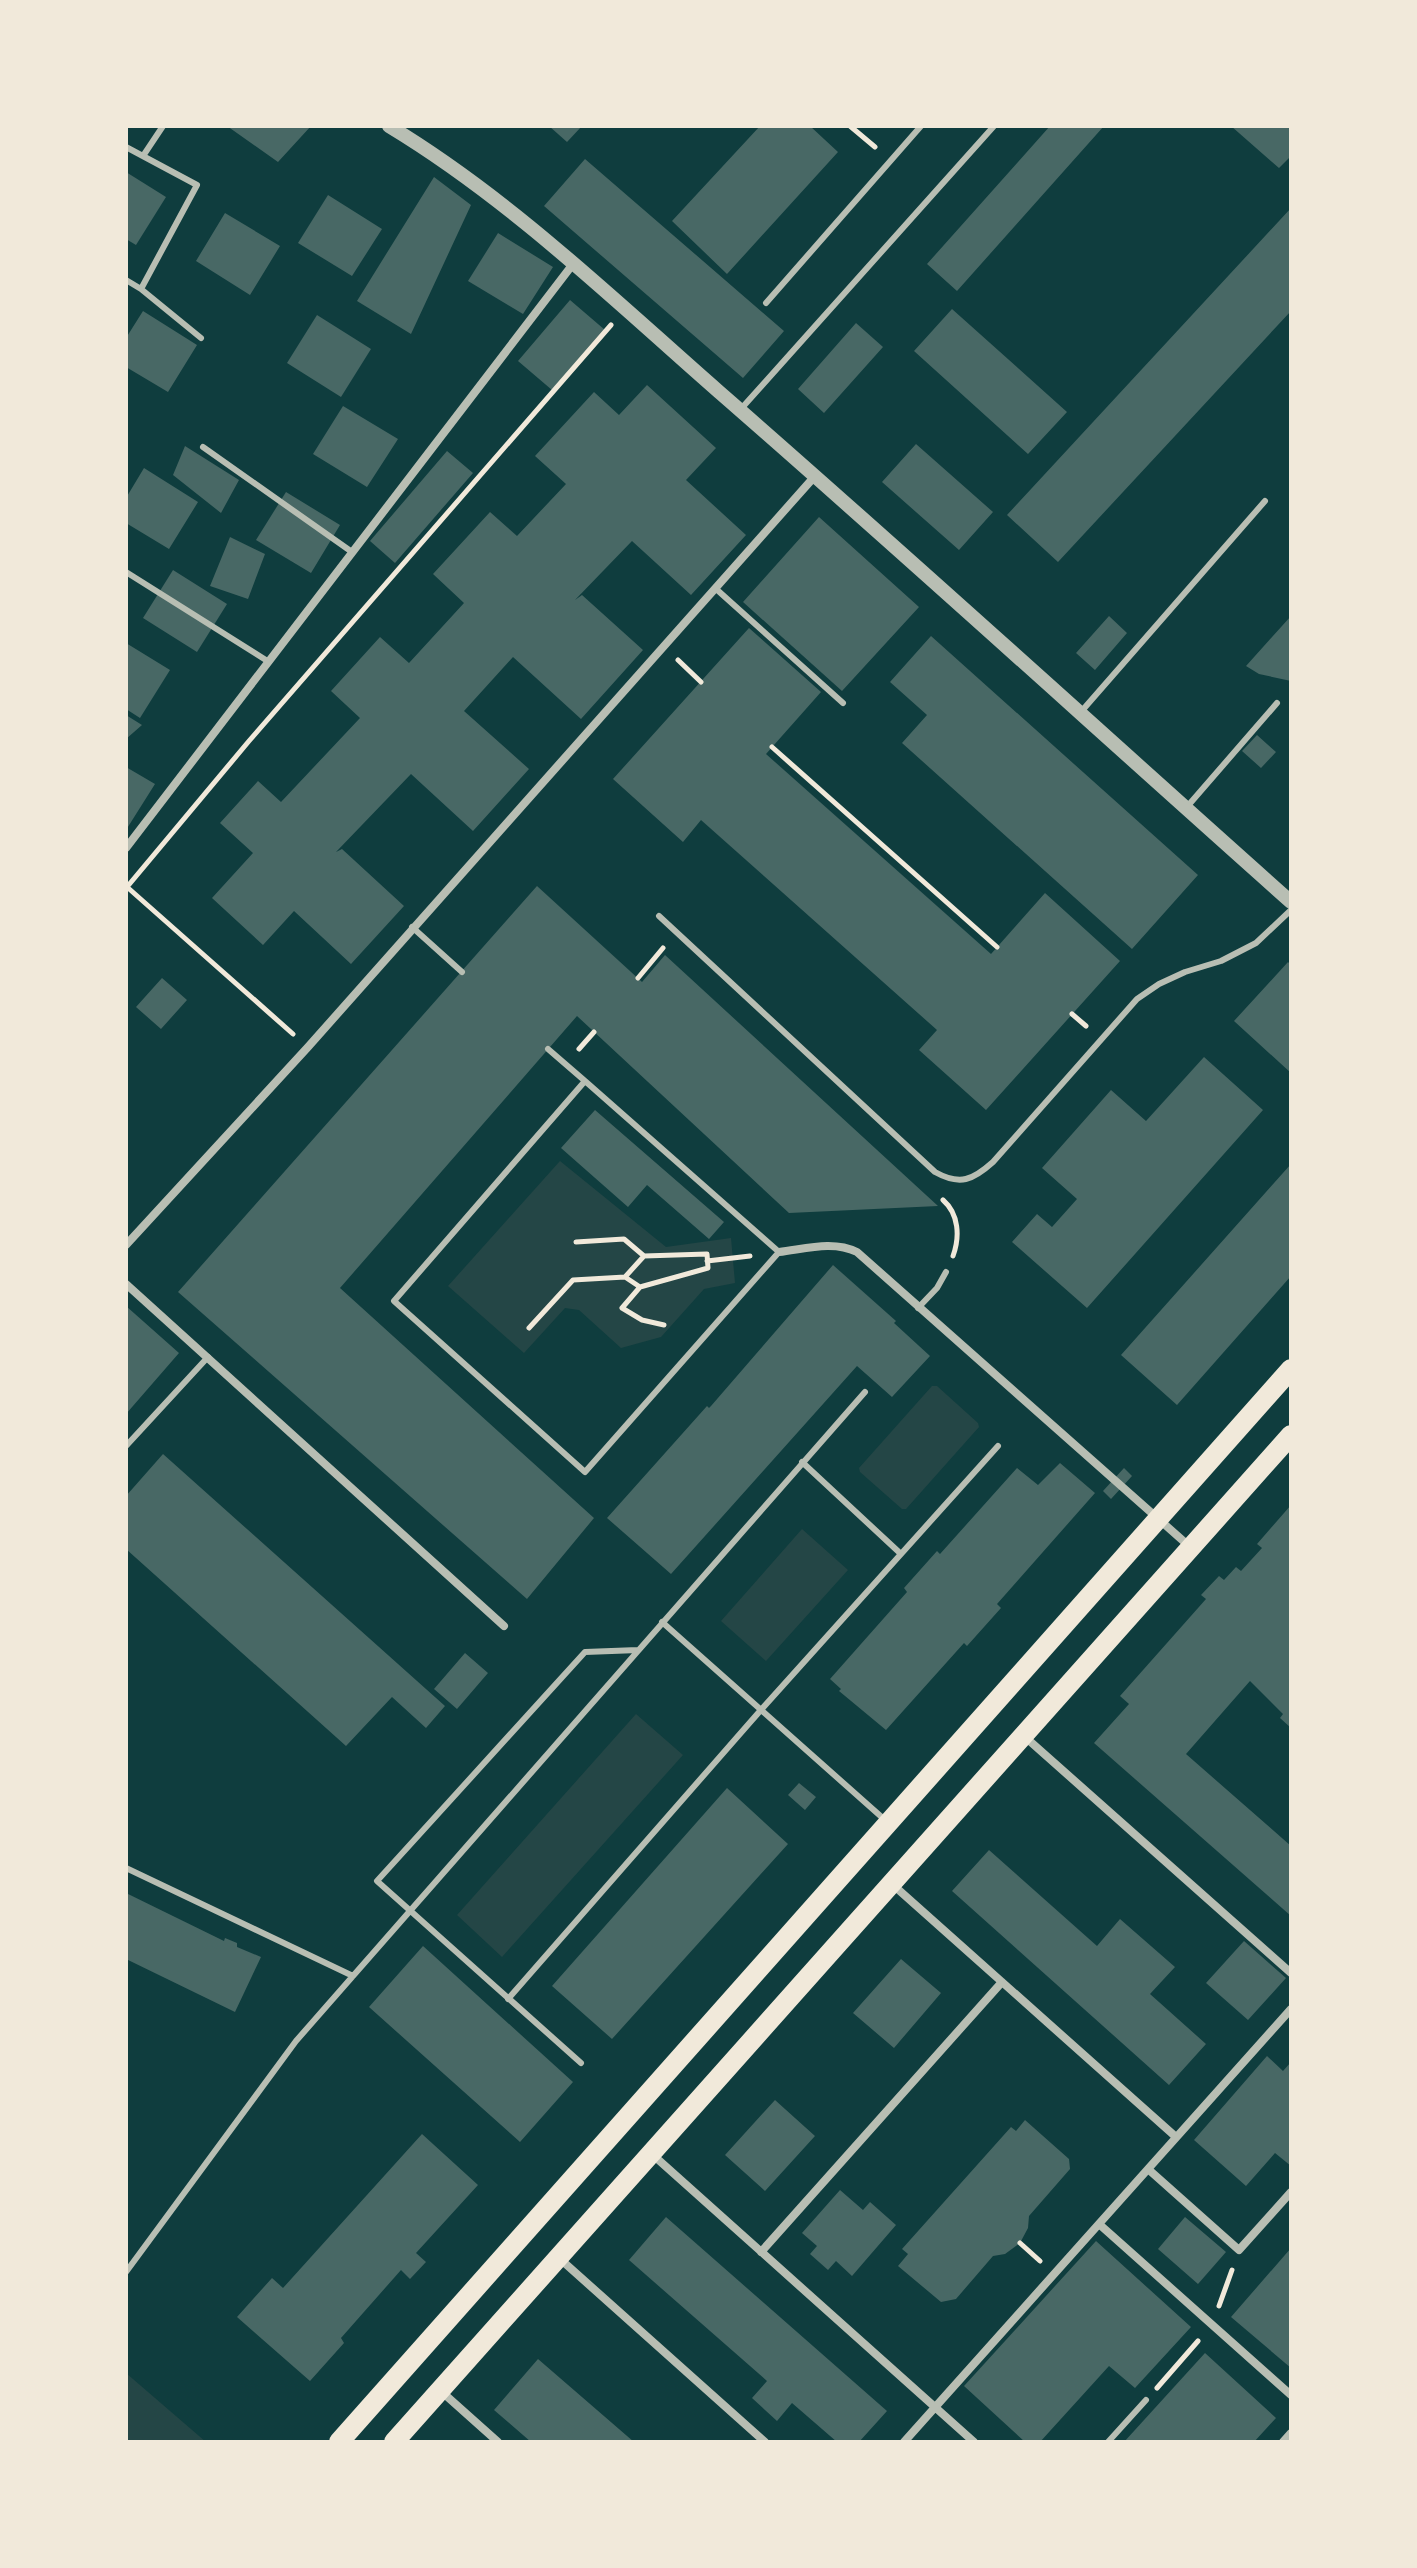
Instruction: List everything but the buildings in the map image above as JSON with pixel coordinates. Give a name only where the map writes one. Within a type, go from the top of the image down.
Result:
[{"type":"main road","points":[[339,2442],[1291,1369]]},
{"type":"main road","points":[[394,2442],[1291,1435]]},
{"type":"street","points":[[389,126],[484,190],[573,264],[816,475],[1291,902]]},
{"type":"street","points":[[126,848],[573,264]]},
{"type":"street","points":[[126,1245],[297,1058],[816,475]]},
{"type":"street","points":[[779,1252],[845,1246],[857,1252],[1190,1547]]},
{"type":"street","points":[[126,1284],[504,1626]]},
{"type":"street","points":[[1023,1736],[1291,1973]]},
{"type":"street","points":[[891,1883],[1176,2137]]},
{"type":"street","points":[[761,2252],[1002,1982]]},
{"type":"street","points":[[904,2442],[1291,2009]]},
{"type":"street","points":[[652,2153],[974,2442]]},
{"type":"street","points":[[1148,2169],[1239,2250],[1291,2192]]},
{"type":"street","points":[[1099,2224],[1291,2395]]},
{"type":"street","points":[[559,2258],[765,2442]]},
{"type":"street","points":[[441,2390],[498,2442]]},
{"type":"street","points":[[1283,2442],[1291,2433]]},
{"type":"lane","points":[[143,156],[163,126]]},
{"type":"lane","points":[[766,303],[921,126]]},
{"type":"lane","points":[[740,410],[994,126]]},
{"type":"lane","points":[[126,147],[197,185],[141,289]]},
{"type":"lane","points":[[126,280],[201,338]]},
{"type":"lane","points":[[203,447],[352,552]]},
{"type":"lane","points":[[1080,713],[1265,501]]},
{"type":"lane","points":[[126,572],[269,662]]},
{"type":"lane","points":[[715,587],[843,703]]},
{"type":"lane","points":[[1186,808],[1277,703]]},
{"type":"lane","points":[[659,916],[921,1159],[949,1180],[965,1180],[979,1174],[993,1162],[1137,999],[1172,978],[1221,961],[1256,943],[1291,910]]},
{"type":"lane","points":[[412,927],[462,972]]},
{"type":"lane","points":[[548,1049],[585,1081],[779,1252],[585,1472],[394,1301],[585,1081]]},
{"type":"lane","points":[[918,1308],[937,1288],[946,1272]]},
{"type":"lane","points":[[126,1446],[208,1357]]},
{"type":"lane","points":[[126,2272],[296,2041],[865,1392]]},
{"type":"lane","points":[[508,1999],[998,1446]]},
{"type":"lane","points":[[802,1462],[901,1554]]},
{"type":"lane","points":[[662,1622],[888,1822]]},
{"type":"lane","points":[[581,2063],[377,1881],[585,1652],[638,1650]]},
{"type":"lane","points":[[126,1868],[353,1976]]},
{"type":"lane","points":[[1108,2442],[1146,2400]]},
{"type":"path","points":[[850,126],[891,161]]},
{"type":"path","points":[[278,1021],[126,887],[625,309]]},
{"type":"path","points":[[772,747],[997,947]]},
{"type":"path","points":[[638,978],[675,932]]},
{"type":"path","points":[[921,1159],[923,1181],[952,1208],[959,1241],[946,1272]]},
{"type":"path","points":[[576,1242],[624,1239],[644,1256],[707,1254],[708,1268],[640,1287],[622,1308],[642,1320],[664,1325]]},
{"type":"path","points":[[625,1277],[644,1256]]},
{"type":"path","points":[[529,1328],[573,1280],[625,1277],[640,1287]]},
{"type":"path","points":[[1020,2243],[1037,2259]]},
{"type":"path","points":[[1146,2400],[1212,2325],[1239,2250]]},
{"type":"shaded area","points":[[560,1161],[666,1247],[731,1238],[735,1283],[704,1289],[661,1337],[621,1348],[579,1310],[565,1308],[524,1353],[448,1286]]},
{"type":"shaded area","points":[[932,1386],[937,1386],[979,1427],[906,1509],[902,1509],[859,1468]]},
{"type":"shaded area","points":[[802,1529],[848,1570],[766,1661],[721,1621]]},
{"type":"shaded area","points":[[636,1714],[683,1755],[502,1957],[457,1915]]},
{"type":"shaded area","points":[[126,2373],[206,2442],[126,2442]]}]
